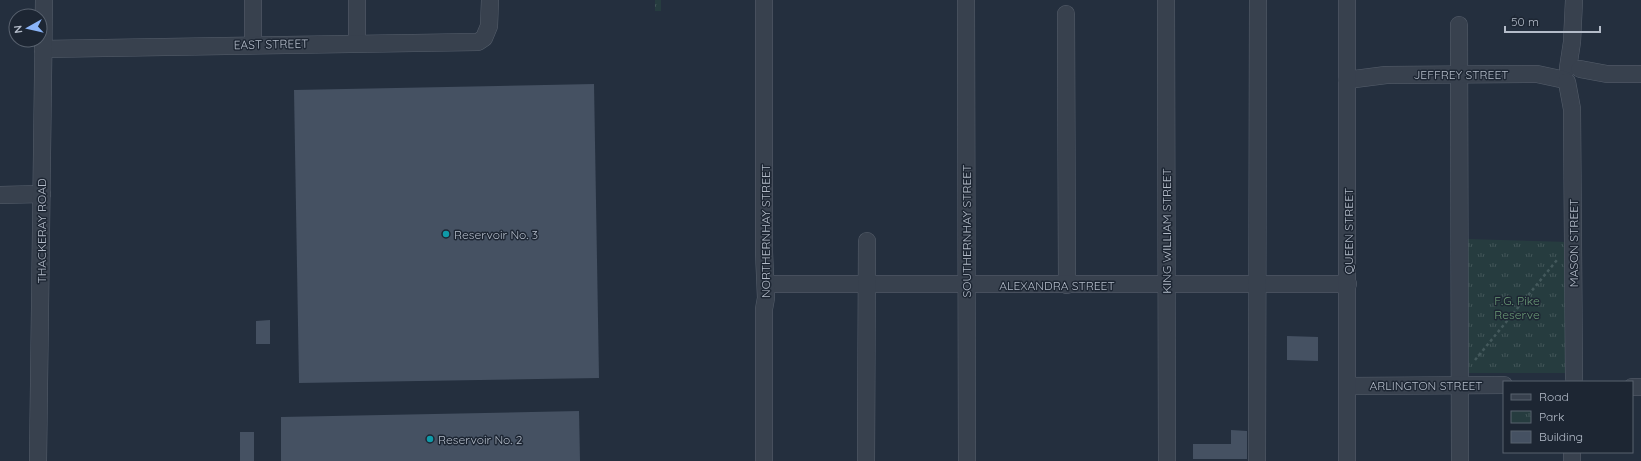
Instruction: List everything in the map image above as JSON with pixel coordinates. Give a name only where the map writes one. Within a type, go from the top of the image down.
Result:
[{"type":"street","name":"THACKERAY ROAD","points":[[38,461],[44,0]]},
{"type":"street","points":[[253,0],[253,44]]},
{"type":"street","points":[[356,43],[357,0]]},
{"type":"street","name":"EAST STREET","points":[[43,49],[253,44],[478,42],[484,38],[489,26],[490,0]]},
{"type":"street","name":"NORTHERNHAY STREET","points":[[764,0],[764,252],[766,284],[764,309],[764,461]]},
{"type":"street","name":"SOUTHERNHAY STREET","points":[[966,0],[965,285],[967,461]]},
{"type":"street","name":"KING WILLIAM STREET","points":[[1166,0],[1167,461]]},
{"type":"street","points":[[1257,461],[1258,0]]},
{"type":"street","name":"QUEEN STREET","points":[[1347,461],[1348,0]]},
{"type":"street","points":[[1573,75],[1572,42],[1574,0]]},
{"type":"street","points":[[1066,14],[1067,285]]},
{"type":"street","points":[[1459,25],[1460,461]]},
{"type":"street","name":"JEFFREY STREET","points":[[1347,75],[1641,74]]},
{"type":"street","name":"MASON STREET","points":[[1573,75],[1573,381]]},
{"type":"street","points":[[0,195],[42,194]]},
{"type":"street","points":[[866,461],[867,241]]},
{"type":"street","name":"ALEXANDRA STREET","points":[[766,284],[1348,284]]},
{"type":"street","name":"ARLINGTON STREET","points":[[1348,386],[1460,384],[1503,385]]},
{"type":"path","points":[[1474,361],[1557,260]]},
{"type":"green space","points":[[655,0],[661,0],[661,11],[655,11]]},
{"type":"green space","name":"F.G. Pike Reserve","points":[[1466,239],[1569,242],[1569,373],[1465,373]]},
{"type":"building","name":"Reservoir No. 3","points":[[594,84],[599,378],[299,383],[294,90]]},
{"type":"building","points":[[270,320],[270,344],[256,344],[256,321]]},
{"type":"building","points":[[1287,336],[1318,337],[1318,361],[1287,360]]},
{"type":"building","name":"Reservoir No. 2","points":[[579,411],[580,461],[281,461],[281,417]]},
{"type":"building","points":[[1231,430],[1247,431],[1247,459],[1193,459],[1193,444],[1231,444]]},
{"type":"building","points":[[240,432],[254,432],[254,461],[240,461]]},
{"type":"place","name":"Reservoir No. 3","points":[[446,234]]},
{"type":"place","name":"Reservoir No. 2","points":[[430,439]]}]
